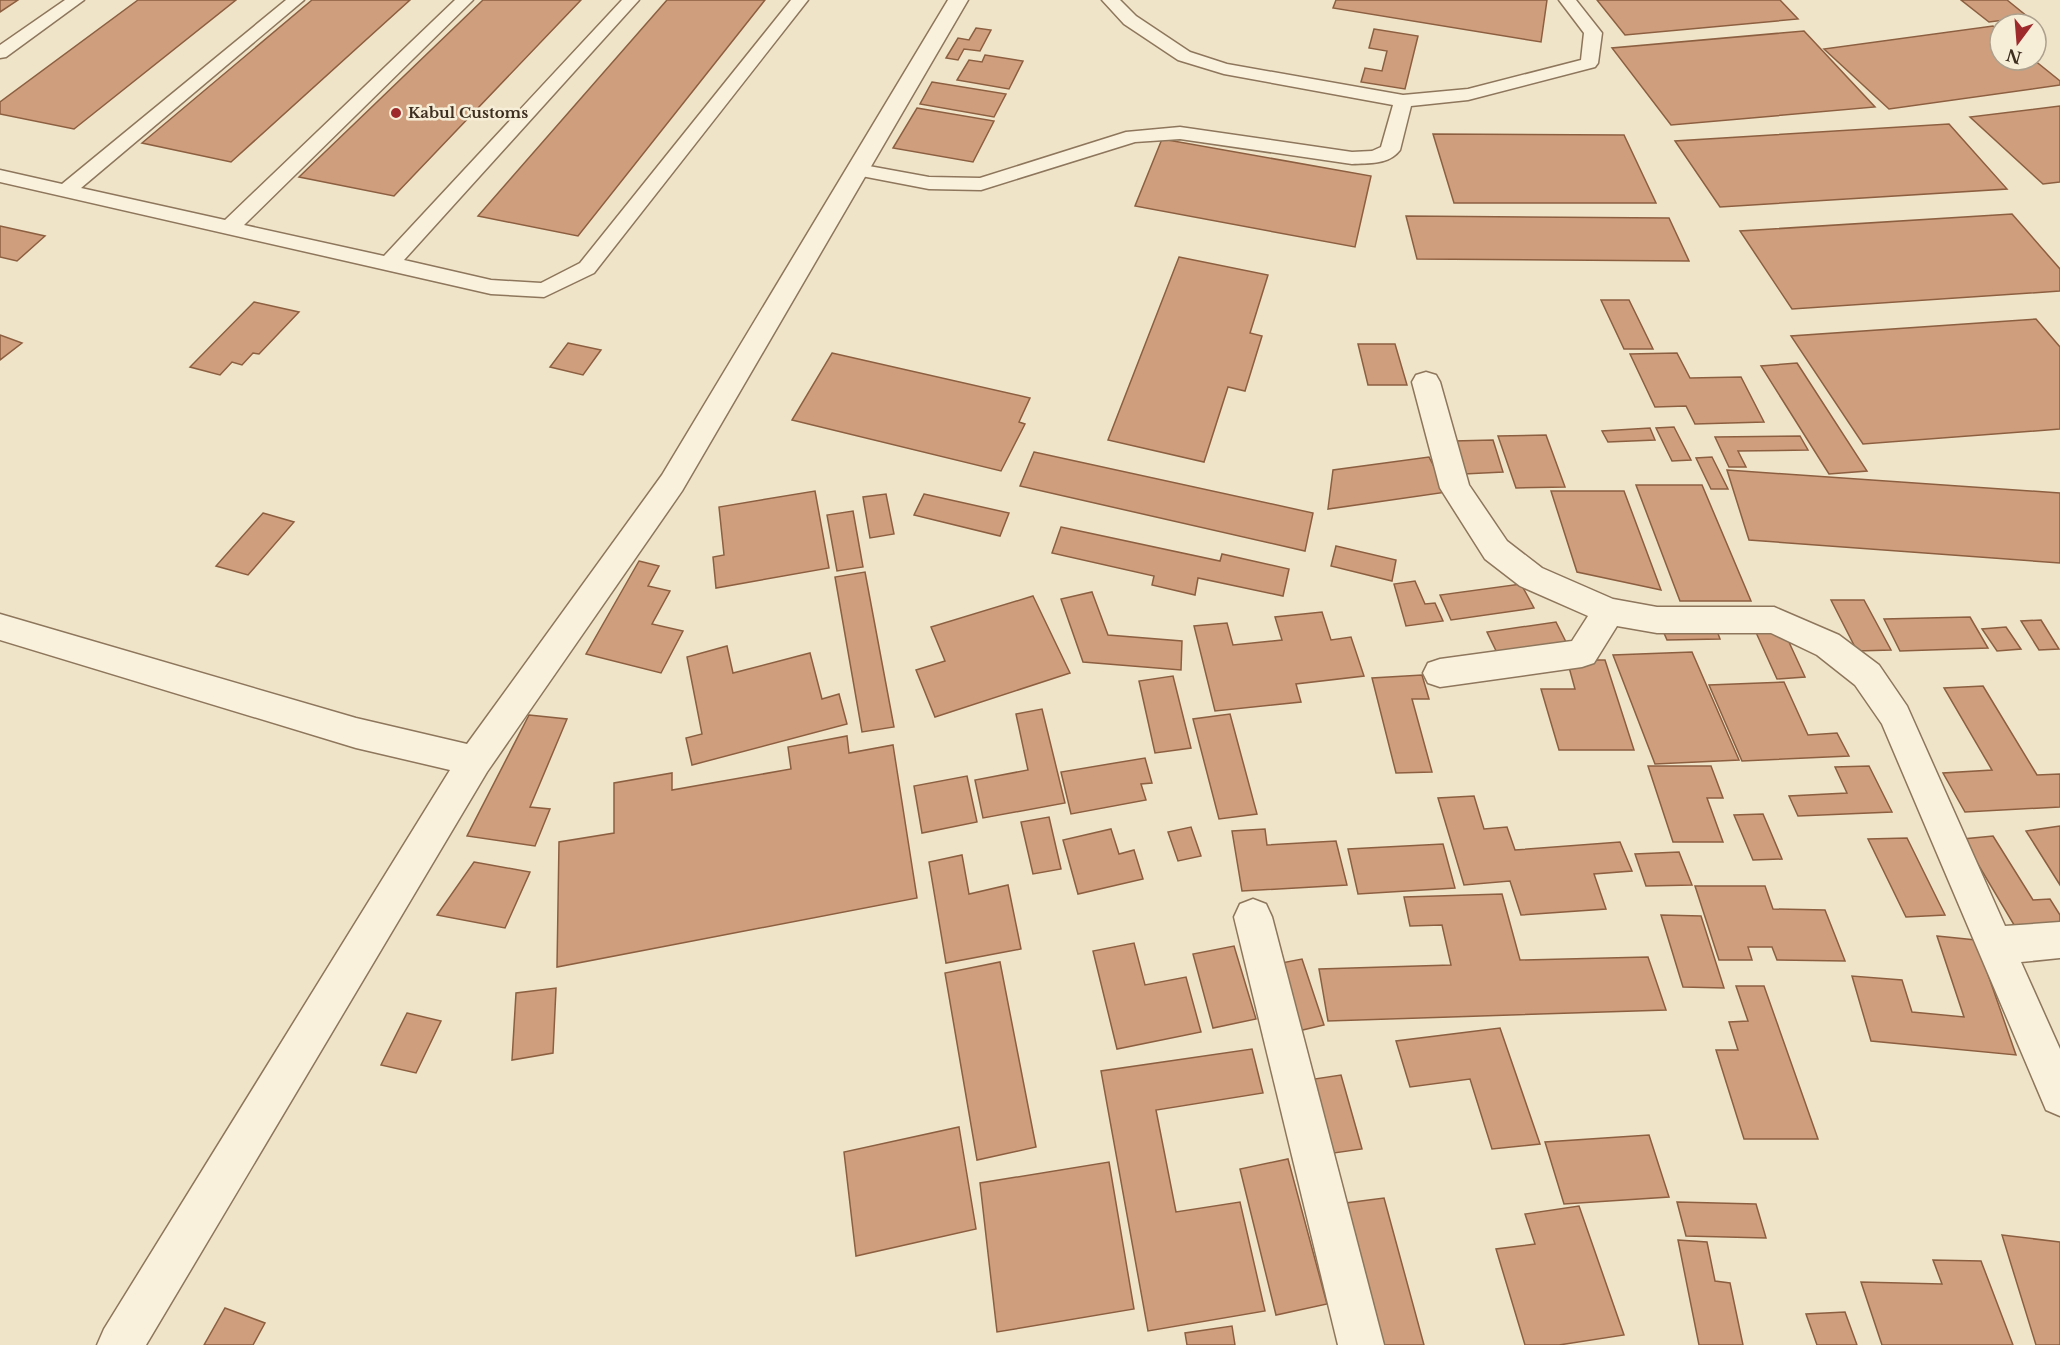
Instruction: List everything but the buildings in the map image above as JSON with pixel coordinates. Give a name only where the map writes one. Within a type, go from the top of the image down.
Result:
[{"type":"street","points":[[120,1345],[475,761],[672,483],[957,0]]},
{"type":"street","points":[[1426,382],[1455,488],[1496,550],[1531,577],[1609,611],[1657,620],[1774,620],[1828,645],[1867,675],[1895,716],[2060,1096]]},
{"type":"street","points":[[1440,673],[1582,653],[1609,611]]},
{"type":"street","points":[[0,627],[356,733],[475,761]]},
{"type":"street","points":[[1253,917],[1361,1345]]},
{"type":"street","points":[[1996,945],[2060,940]]},
{"type":"lane","points":[[0,53],[76,0]]},
{"type":"lane","points":[[66,191],[296,0]]},
{"type":"lane","points":[[229,228],[465,0]]},
{"type":"lane","points":[[388,264],[631,0]]},
{"type":"lane","points":[[0,176],[490,287],[544,290],[587,268],[800,0]]},
{"type":"lane","points":[[1110,0],[1130,20],[1184,56],[1224,69],[1403,101],[1468,94],[1589,63],[1593,33],[1567,0]]},
{"type":"lane","points":[[858,170],[929,183],[981,184],[1133,136],[1180,133],[1352,158],[1376,157],[1390,150],[1403,101]]},
{"type":"place","name":"Kabul Customs","points":[[396,113]]}]
